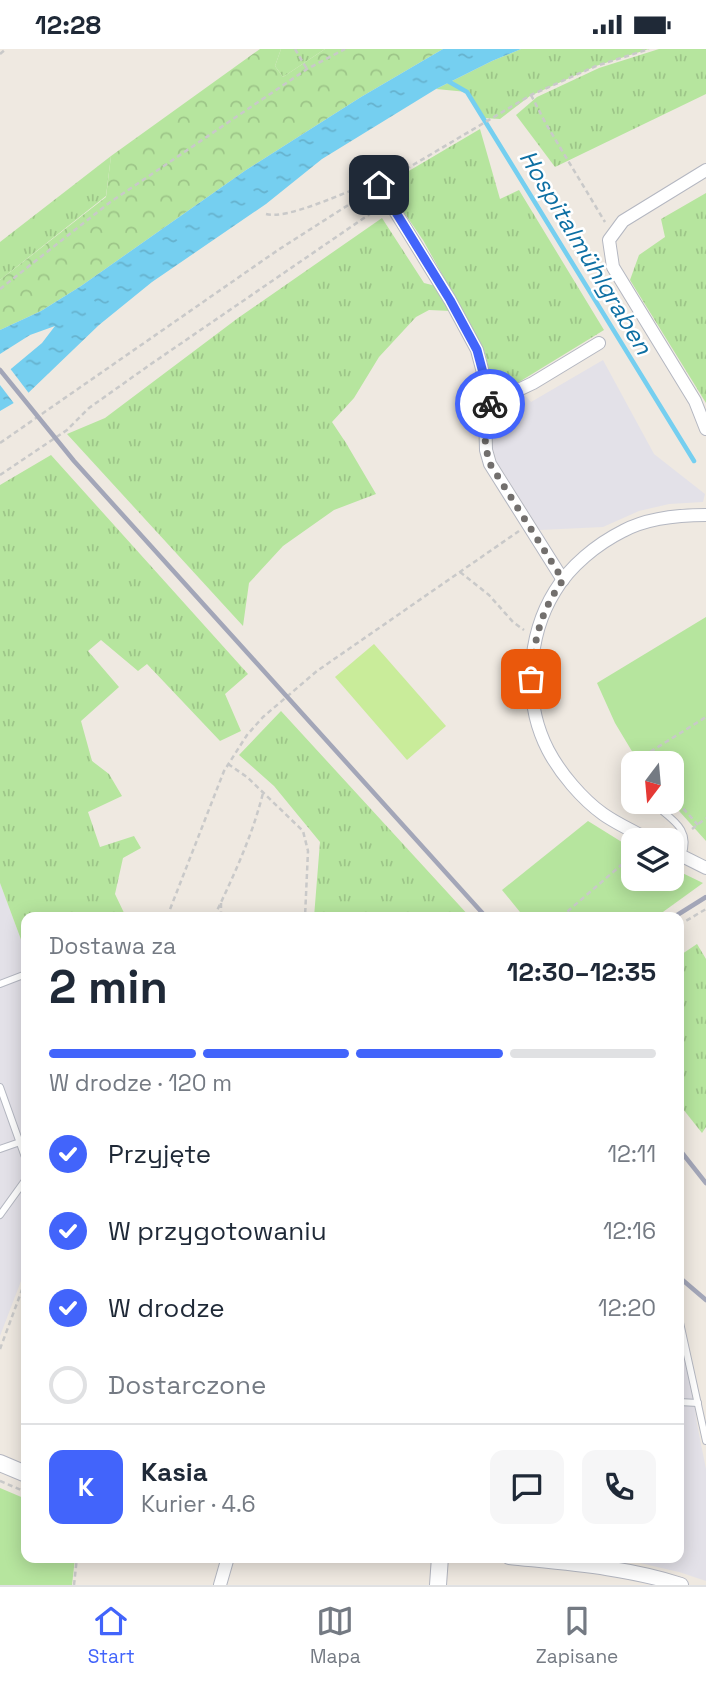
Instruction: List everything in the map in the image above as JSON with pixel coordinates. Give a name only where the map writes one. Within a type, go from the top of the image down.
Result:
[{"type":"main road","points":[[0,1463],[21,1472]]},
{"type":"main road","points":[[438,1585],[440,1563]]},
{"type":"street","points":[[706,170],[623,221],[609,240],[613,267],[695,401],[706,429]]},
{"type":"street","points":[[375,184],[389,201],[450,300],[477,350],[491,403]]},
{"type":"street","points":[[563,580],[490,464],[486,450],[485,411],[491,403],[533,383],[599,343]]},
{"type":"street","points":[[628,828],[603,814],[568,781],[548,750],[541,734],[531,679],[539,624],[563,580],[590,554],[624,530],[670,517],[706,515]]},
{"type":"street","points":[[684,857],[706,868]]},
{"type":"street","points":[[220,1585],[226,1563]]},
{"type":"street","points":[[564,1563],[681,1585]]},
{"type":"lane","points":[[665,814],[680,828]]},
{"type":"lane","points":[[684,835],[684,844]]},
{"type":"lane","points":[[0,984],[21,976]]},
{"type":"lane","points":[[0,1087],[21,1145]]},
{"type":"lane","points":[[0,1149],[20,1142]]},
{"type":"lane","points":[[0,1215],[21,1186]]},
{"type":"lane","points":[[684,1340],[706,1441]]},
{"type":"lane","points":[[684,1402],[698,1403]]},
{"type":"path","points":[[0,54],[6,49]]},
{"type":"path","points":[[295,49],[307,69]]},
{"type":"path","points":[[0,289],[109,203],[307,69],[345,49]]},
{"type":"path","points":[[0,443],[375,184],[531,95],[596,66],[649,49]]},
{"type":"path","points":[[531,95],[613,235]]},
{"type":"path","points":[[266,214],[273,216],[287,213],[375,184]]},
{"type":"path","points":[[0,475],[67,430],[89,408],[151,364],[389,201]]},
{"type":"path","points":[[169,912],[215,792],[228,764],[247,735],[281,701],[317,671],[527,525]]},
{"type":"path","points":[[460,572],[489,595],[513,622],[527,632]]},
{"type":"path","points":[[652,751],[706,717]]},
{"type":"path","points":[[228,764],[247,777],[303,831],[308,851],[304,912]]},
{"type":"path","points":[[216,912],[256,820],[263,793]]},
{"type":"path","points":[[684,809],[698,825]]},
{"type":"path","points":[[684,835],[706,818]]},
{"type":"path","points":[[567,912],[621,864]]},
{"type":"path","points":[[221,902],[222,912]]},
{"type":"path","points":[[684,923],[706,909]]},
{"type":"path","points":[[0,1349],[21,1292]]},
{"type":"path","points":[[0,1482],[21,1490]]},
{"type":"path","points":[[74,1585],[76,1563]]},
{"type":"shaded area","points":[[603,360],[654,454],[705,494],[703,502],[669,504],[639,511],[603,527],[540,530],[497,462],[493,449],[494,411],[524,394],[531,402]]},
{"type":"shaded area","points":[[0,883],[21,940],[21,1281],[0,1336]]},
{"type":"shaded area","points":[[684,1354],[706,1469],[706,1581],[640,1563],[684,1563]]},
{"type":"green space","points":[[260,49],[281,49],[275,66],[283,77],[325,49],[443,49],[246,170],[81,286],[41,311],[0,330],[0,280],[106,197],[111,156]]},
{"type":"green space","points":[[281,49],[325,49],[283,77],[275,66]]},
{"type":"green space","points":[[521,49],[649,49],[596,66],[530,96],[500,119],[484,118],[467,92],[436,89]]},
{"type":"green space","points":[[659,49],[706,49],[706,94],[555,167],[516,115],[537,97],[599,68]]},
{"type":"green space","points":[[480,129],[500,199],[519,190],[604,330],[496,396],[484,350],[423,240],[385,185]]},
{"type":"green space","points":[[111,156],[106,196],[0,280],[0,242]]},
{"type":"green space","points":[[706,193],[706,403],[630,280],[639,255],[665,237],[661,219]]},
{"type":"green space","points":[[382,218],[424,283],[436,286],[451,311],[429,310],[416,317],[379,357],[354,398],[332,422],[376,494],[334,510],[283,546],[249,583],[243,626],[67,434],[105,418],[238,318]]},
{"type":"green space","points":[[51,455],[248,674],[225,694],[241,731],[220,741],[147,664],[138,671],[101,640],[88,651],[119,687],[81,721],[92,761],[109,774],[122,796],[88,812],[100,847],[134,836],[141,848],[123,858],[115,894],[124,912],[21,912],[21,940],[0,883],[0,485]]},
{"type":"green space","points":[[706,617],[706,841],[682,814],[684,814],[684,751],[632,751],[615,723],[597,683]]},
{"type":"green space","points":[[374,644],[446,726],[407,760],[335,677]]},
{"type":"green space","points":[[281,711],[465,912],[314,912],[320,842],[274,786],[239,755]]},
{"type":"green space","points":[[588,821],[621,842],[621,891],[684,891],[684,874],[703,883],[663,912],[520,912],[502,890]]},
{"type":"green space","points":[[697,944],[706,959],[706,1127],[702,1133],[684,1110],[684,953]]},
{"type":"green space","points":[[0,1488],[21,1497],[21,1563],[74,1563],[72,1585],[0,1585]]},
{"type":"water","points":[[443,49],[521,49],[436,89],[322,159],[266,204],[152,282],[99,325],[24,397],[0,411],[0,378],[42,343],[55,326],[30,335],[0,354],[0,330],[41,311],[81,286],[246,170]]},
{"type":"pier","points":[[9,367],[31,396],[16,406],[0,385],[0,374]]},
{"type":"waterway","name":"Hospitalmühlgraben","points":[[446,80],[467,92],[694,461]]},
{"type":"railway","points":[[0,370],[74,461],[481,912]]},
{"type":"railway","points":[[682,912],[706,897]]},
{"type":"railway","points":[[684,1155],[706,1183]]},
{"type":"railway","points":[[684,1281],[706,1300]]},
{"type":"way so far","points":[[490,404],[485,411],[486,450],[490,464],[563,580],[554,592],[539,624],[531,679]]},
{"type":"route","points":[[379,185],[450,300],[477,350],[490,404]]}]
